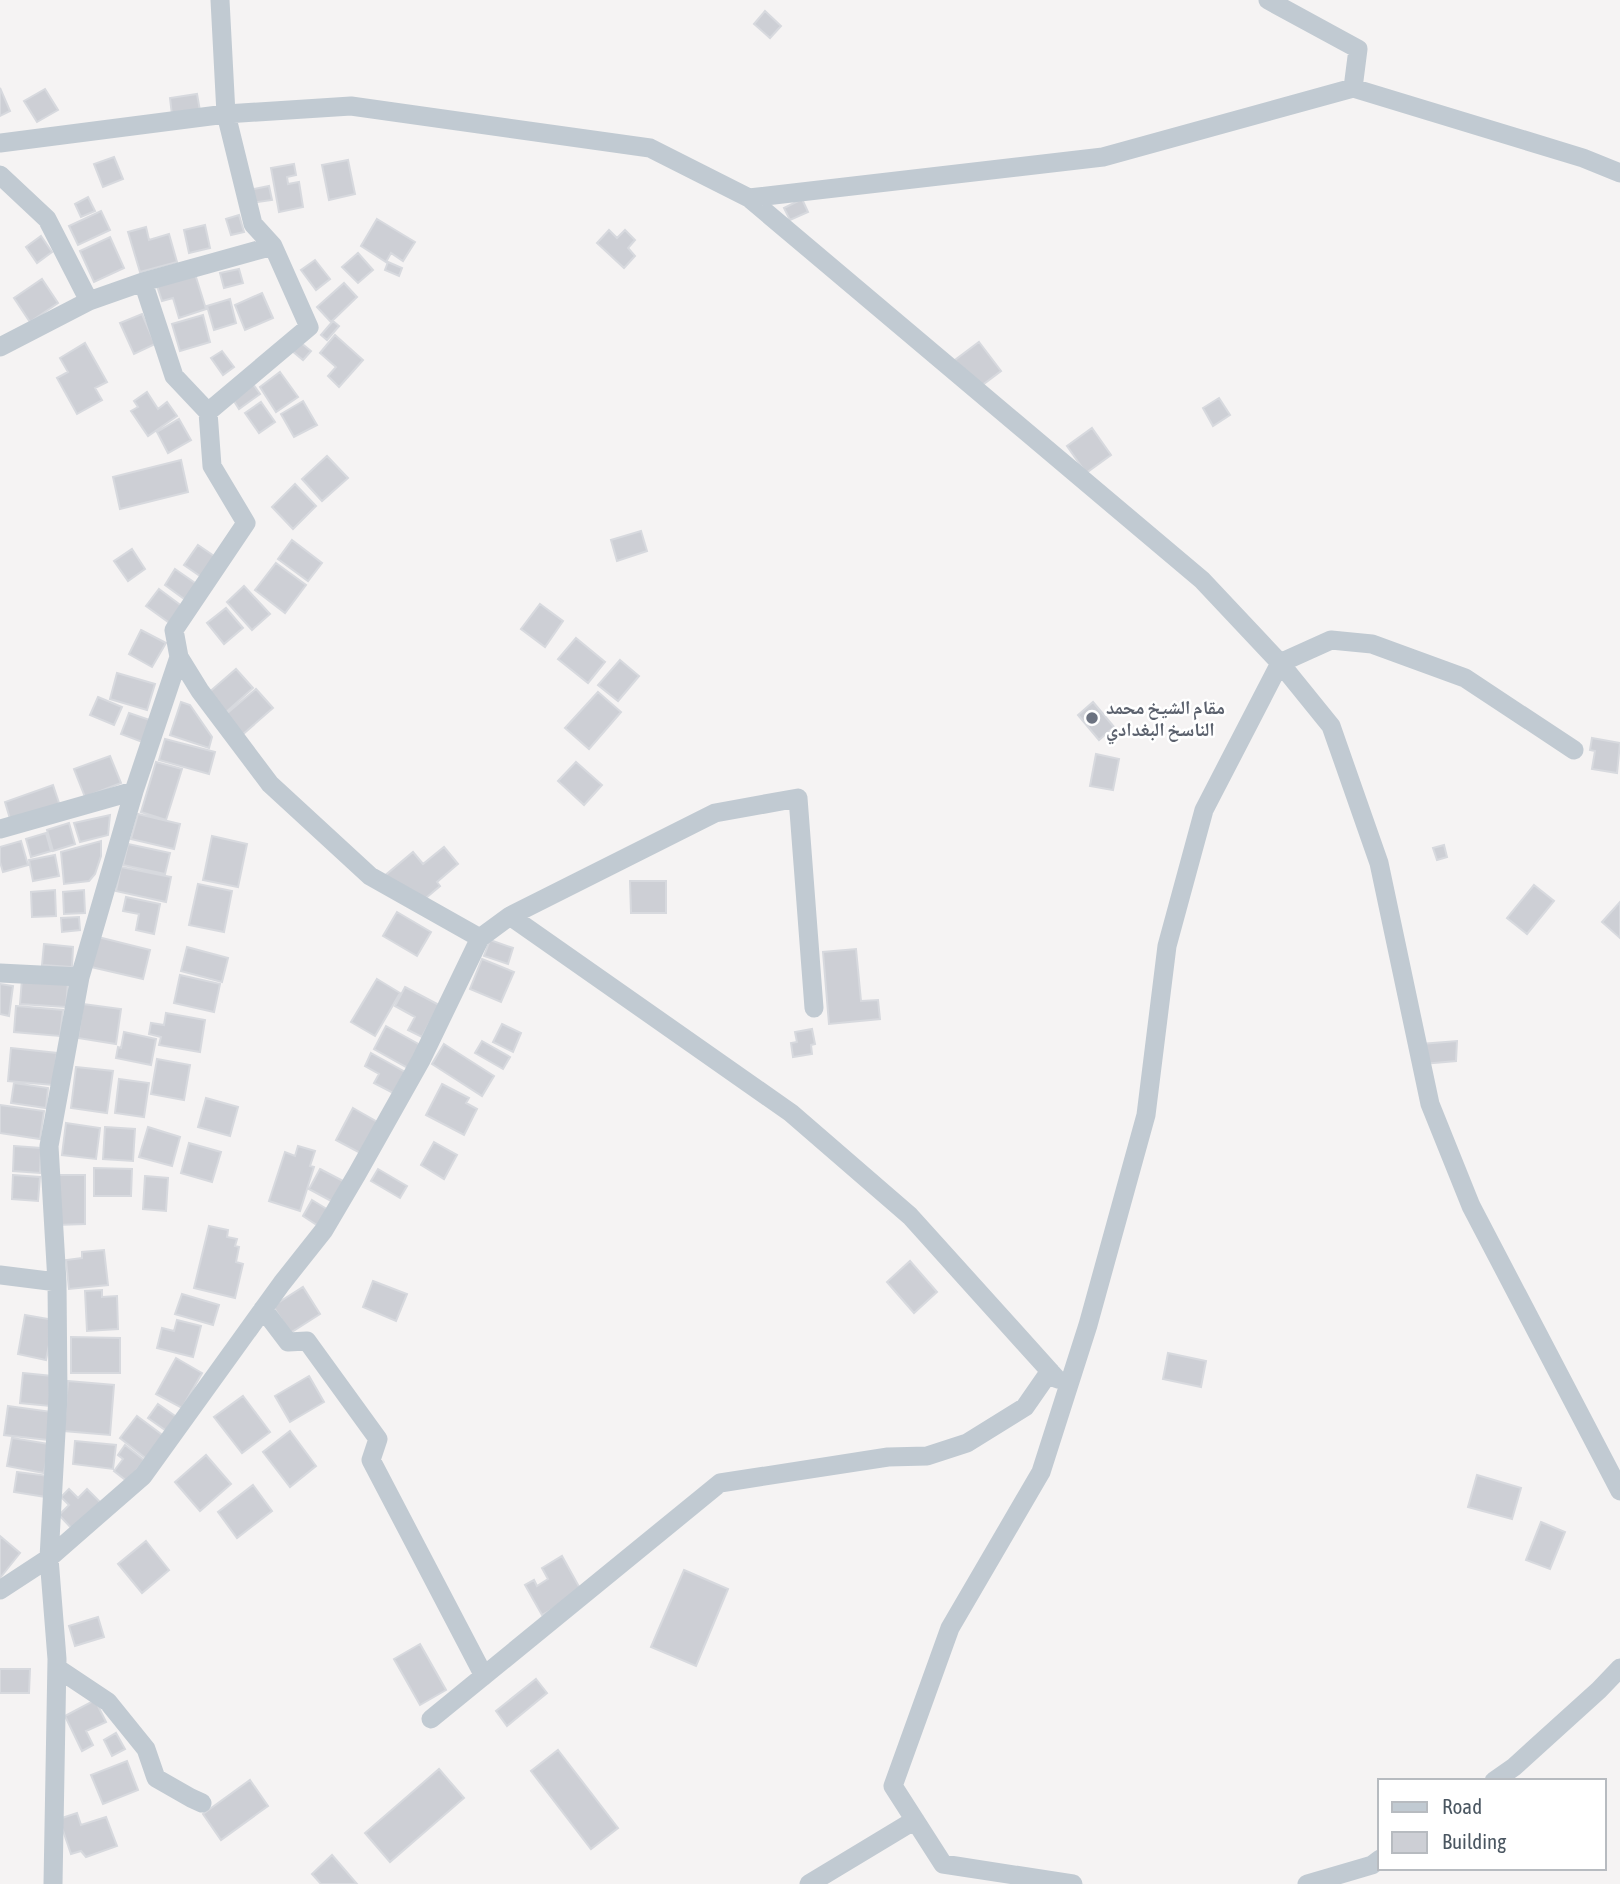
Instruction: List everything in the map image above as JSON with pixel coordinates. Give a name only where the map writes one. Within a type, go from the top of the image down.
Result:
[{"type":"street","points":[[208,412],[309,327],[273,246],[253,223],[226,114],[220,0]]},
{"type":"street","points":[[1268,0],[1358,49],[1353,88]]},
{"type":"street","points":[[749,198],[1103,157],[1353,88],[1583,158],[1620,173]]},
{"type":"street","points":[[0,143],[226,114],[351,106],[650,148],[749,198],[1202,580],[1280,663],[1331,726],[1379,863],[1430,1104],[1471,1206],[1620,1491]]},
{"type":"street","points":[[0,175],[47,219],[89,301]]},
{"type":"street","points":[[0,347],[89,301],[143,282],[273,246]]},
{"type":"street","points":[[143,282],[174,376],[208,412],[212,466],[246,523],[174,630],[178,657],[200,691],[270,784],[370,876],[480,938]]},
{"type":"street","points":[[1073,1884],[943,1864],[893,1786],[950,1628],[1041,1472],[1088,1325],[1146,1115],[1167,946],[1204,810],[1280,663],[1331,640],[1371,644],[1465,678],[1573,750]]},
{"type":"street","points":[[53,1884],[57,1668],[49,1558],[58,1396],[57,1282],[49,1146],[80,977],[134,791],[178,657]]},
{"type":"street","points":[[0,829],[134,791]]},
{"type":"street","points":[[0,1590],[49,1558],[143,1476],[263,1309],[324,1230],[421,1060],[480,938],[510,916],[715,813],[798,798],[814,1009]]},
{"type":"street","points":[[510,916],[791,1113],[910,1216],[1067,1390]]},
{"type":"street","points":[[0,973],[80,977]]},
{"type":"street","points":[[0,1275],[57,1282]]},
{"type":"street","points":[[263,1309],[288,1342],[307,1342],[378,1439],[371,1460],[484,1676]]},
{"type":"street","points":[[431,1719],[720,1483],[888,1457],[927,1456],[967,1443],[1025,1407],[1050,1371]]},
{"type":"street","points":[[57,1668],[108,1702],[146,1749],[156,1778],[202,1802]]},
{"type":"street","points":[[1497,1779],[1514,1767],[1620,1668]]},
{"type":"street","points":[[809,1884],[915,1820]]},
{"type":"street","points":[[1307,1884],[1373,1865],[1378,1861]]},
{"type":"building","points":[[765,11],[781,26],[770,38],[754,24]]},
{"type":"building","points":[[0,88],[10,111],[0,116]]},
{"type":"building","points":[[45,89],[58,110],[37,122],[24,101]]},
{"type":"building","points":[[197,94],[200,111],[172,115],[170,98]]},
{"type":"building","points":[[114,157],[123,179],[103,187],[94,164]]},
{"type":"building","points":[[348,160],[355,194],[329,200],[322,165]]},
{"type":"building","points":[[294,164],[296,175],[287,177],[288,184],[299,182],[303,207],[279,212],[271,168]]},
{"type":"building","points":[[269,186],[272,200],[251,203],[249,190]]},
{"type":"building","points":[[88,197],[95,211],[81,217],[75,204]]},
{"type":"building","points":[[802,199],[808,212],[790,220],[784,208]]},
{"type":"building","points":[[101,211],[110,230],[78,245],[69,226]]},
{"type":"building","points":[[239,215],[244,232],[231,235],[226,219]]},
{"type":"building","points":[[377,219],[415,242],[403,261],[391,253],[386,262],[361,246]]},
{"type":"building","points":[[205,225],[210,248],[189,253],[184,230]]},
{"type":"building","points":[[146,227],[149,240],[169,234],[177,262],[140,272],[128,232]]},
{"type":"building","points":[[609,230],[617,238],[625,230],[635,240],[628,248],[635,256],[624,268],[597,243]]},
{"type":"building","points":[[41,236],[52,252],[37,263],[26,247]]},
{"type":"building","points":[[110,237],[124,268],[94,282],[80,251]]},
{"type":"building","points":[[358,253],[373,270],[358,283],[342,267]]},
{"type":"building","points":[[315,260],[330,279],[316,290],[301,270]]},
{"type":"building","points":[[388,262],[402,268],[399,276],[385,270]]},
{"type":"building","points":[[239,269],[243,283],[224,288],[220,273]]},
{"type":"building","points":[[195,274],[206,309],[179,318],[173,298],[162,301],[157,286]]},
{"type":"building","points":[[42,279],[58,303],[30,322],[14,298]]},
{"type":"building","points":[[344,283],[357,297],[331,322],[317,307]]},
{"type":"building","points":[[262,293],[273,318],[245,330],[235,305]]},
{"type":"building","points":[[230,299],[236,323],[214,330],[207,306]]},
{"type":"building","points":[[142,314],[155,344],[134,354],[120,323]]},
{"type":"building","points":[[203,315],[210,342],[180,351],[172,324]]},
{"type":"building","points":[[333,321],[339,326],[327,340],[321,335]]},
{"type":"building","points":[[335,335],[363,360],[339,387],[328,376],[336,367],[320,353]]},
{"type":"building","points":[[300,342],[311,351],[303,360],[292,351]]},
{"type":"building","points":[[979,342],[1001,371],[977,389],[955,360]]},
{"type":"building","points":[[85,343],[107,382],[95,388],[102,400],[77,414],[57,378],[68,372],[60,358]]},
{"type":"building","points":[[222,351],[234,367],[223,375],[211,358]]},
{"type":"building","points":[[280,372],[298,397],[276,412],[260,387]]},
{"type":"building","points":[[253,384],[260,394],[239,409],[232,398]]},
{"type":"building","points":[[147,392],[158,409],[167,402],[177,416],[148,436],[131,411],[138,407],[134,401]]},
{"type":"building","points":[[1219,398],[1230,415],[1213,426],[1203,408]]},
{"type":"building","points":[[303,401],[317,425],[294,437],[281,414]]},
{"type":"building","points":[[261,402],[275,422],[259,433],[245,413]]},
{"type":"building","points":[[179,419],[191,440],[168,453],[157,432]]},
{"type":"building","points":[[1092,428],[1111,455],[1086,473],[1067,446]]},
{"type":"building","points":[[327,456],[348,478],[322,501],[302,479]]},
{"type":"building","points":[[181,460],[188,492],[120,509],[113,477]]},
{"type":"building","points":[[295,484],[316,506],[293,529],[272,507]]},
{"type":"building","points":[[641,531],[647,551],[617,561],[611,540]]},
{"type":"building","points":[[292,540],[322,563],[308,581],[278,559]]},
{"type":"building","points":[[198,545],[217,558],[203,578],[184,565]]},
{"type":"building","points":[[132,549],[145,569],[128,581],[114,561]]},
{"type":"building","points":[[276,563],[306,585],[285,613],[255,590]]},
{"type":"building","points":[[175,569],[198,585],[187,601],[165,585]]},
{"type":"building","points":[[244,586],[270,614],[252,630],[227,602]]},
{"type":"building","points":[[159,589],[183,607],[171,624],[146,606]]},
{"type":"building","points":[[540,604],[563,621],[545,647],[521,629]]},
{"type":"building","points":[[226,608],[243,628],[224,644],[207,623]]},
{"type":"building","points":[[141,630],[166,643],[152,667],[129,654]]},
{"type":"building","points":[[576,638],[605,662],[588,683],[558,659]]},
{"type":"building","points":[[620,660],[639,676],[618,701],[598,685]]},
{"type":"building","points":[[236,669],[253,688],[224,714],[207,694]]},
{"type":"building","points":[[117,673],[155,684],[147,710],[110,699]]},
{"type":"building","points":[[256,689],[273,708],[242,735],[225,715]]},
{"type":"building","points":[[598,692],[621,712],[589,749],[565,728]]},
{"type":"building","points":[[98,697],[122,707],[114,725],[90,715]]},
{"type":"building","points":[[181,702],[190,705],[212,737],[209,748],[170,735]]},
{"type":"building","points":[[1093,702],[1114,727],[1099,740],[1078,715]]},
{"type":"building","points":[[129,713],[153,721],[145,743],[121,734]]},
{"type":"building","points":[[1592,738],[1620,743],[1617,773],[1592,769],[1595,751],[1590,750]]},
{"type":"building","points":[[165,739],[215,752],[209,774],[159,760]]},
{"type":"building","points":[[1096,754],[1119,759],[1113,790],[1090,786]]},
{"type":"building","points":[[110,756],[121,783],[85,797],[74,769]]},
{"type":"building","points":[[156,762],[182,769],[166,820],[141,812]]},
{"type":"building","points":[[576,762],[602,785],[584,805],[558,781]]},
{"type":"building","points":[[53,785],[60,806],[11,822],[5,802]]},
{"type":"building","points":[[138,814],[180,824],[174,849],[131,839]]},
{"type":"building","points":[[110,815],[108,835],[80,842],[74,823]]},
{"type":"building","points":[[69,823],[75,844],[53,851],[47,830]]},
{"type":"building","points":[[46,833],[51,851],[31,857],[26,839]]},
{"type":"building","points":[[212,836],[247,844],[238,887],[203,880]]},
{"type":"building","points":[[21,841],[28,865],[3,872],[0,847]]},
{"type":"building","points":[[101,841],[101,856],[95,874],[89,881],[64,884],[61,852]]},
{"type":"building","points":[[128,844],[170,853],[165,874],[123,865]]},
{"type":"building","points":[[1444,845],[1447,857],[1437,860],[1433,848]]},
{"type":"building","points":[[444,847],[458,864],[437,882],[440,886],[420,903],[382,878],[413,852],[423,864]]},
{"type":"building","points":[[55,855],[59,876],[33,881],[29,860]]},
{"type":"building","points":[[121,867],[171,877],[166,902],[116,891]]},
{"type":"building","points":[[630,881],[666,881],[666,913],[631,913]]},
{"type":"building","points":[[198,884],[232,891],[224,932],[189,925]]},
{"type":"building","points":[[1534,885],[1554,901],[1527,934],[1507,918]]},
{"type":"building","points":[[55,890],[56,916],[32,917],[31,892]]},
{"type":"building","points":[[84,890],[85,913],[64,914],[63,892]]},
{"type":"building","points":[[126,897],[160,904],[154,934],[136,930],[139,914],[123,911]]},
{"type":"building","points":[[1620,902],[1620,938],[1602,922]]},
{"type":"building","points":[[397,912],[431,932],[417,956],[383,936]]},
{"type":"building","points":[[79,917],[80,930],[62,932],[61,918]]},
{"type":"building","points":[[98,937],[150,950],[143,979],[91,967]]},
{"type":"building","points":[[490,940],[513,948],[508,964],[484,956]]},
{"type":"building","points":[[44,944],[73,947],[72,967],[42,965]]},
{"type":"building","points":[[187,947],[228,958],[222,982],[181,971]]},
{"type":"building","points":[[856,949],[861,1001],[878,1000],[880,1019],[829,1024],[823,952]]},
{"type":"building","points":[[482,959],[514,972],[501,1002],[470,989]]},
{"type":"building","points":[[180,975],[220,984],[214,1012],[174,1003]]},
{"type":"building","points":[[22,979],[68,982],[66,1007],[20,1004]]},
{"type":"building","points":[[377,979],[400,993],[375,1036],[351,1022]]},
{"type":"building","points":[[0,984],[13,986],[9,1016],[0,1014]]},
{"type":"building","points":[[405,987],[439,1005],[422,1037],[408,1030],[415,1017],[395,1006]]},
{"type":"building","points":[[83,1004],[121,1009],[116,1044],[78,1038]]},
{"type":"building","points":[[16,1006],[63,1010],[60,1036],[14,1032]]},
{"type":"building","points":[[166,1013],[205,1020],[200,1052],[159,1045],[161,1037],[149,1034],[151,1023],[164,1025]]},
{"type":"building","points":[[502,1024],[521,1033],[513,1052],[493,1042]]},
{"type":"building","points":[[386,1026],[420,1045],[408,1068],[374,1049]]},
{"type":"building","points":[[812,1029],[815,1044],[811,1045],[812,1054],[793,1057],[791,1043],[797,1042],[795,1032]]},
{"type":"building","points":[[124,1032],[156,1039],[151,1065],[116,1058]]},
{"type":"building","points":[[482,1041],[510,1057],[503,1069],[475,1053]]},
{"type":"building","points":[[1457,1041],[1456,1061],[1423,1064],[1421,1044]]},
{"type":"building","points":[[444,1044],[494,1076],[482,1096],[432,1064]]},
{"type":"building","points":[[11,1048],[57,1053],[53,1085],[8,1081]]},
{"type":"building","points":[[371,1053],[405,1072],[393,1093],[374,1083],[379,1074],[365,1066]]},
{"type":"building","points":[[157,1059],[190,1065],[184,1100],[151,1094]]},
{"type":"building","points":[[76,1067],[113,1071],[107,1113],[71,1108]]},
{"type":"building","points":[[119,1079],[149,1083],[144,1117],[115,1113]]},
{"type":"building","points":[[14,1083],[48,1088],[46,1108],[11,1103]]},
{"type":"building","points":[[442,1084],[469,1098],[466,1103],[477,1109],[464,1135],[426,1115]]},
{"type":"building","points":[[206,1098],[238,1107],[230,1136],[198,1127]]},
{"type":"building","points":[[0,1105],[44,1111],[40,1139],[0,1133]]},
{"type":"building","points":[[353,1108],[379,1123],[362,1154],[336,1140]]},
{"type":"building","points":[[66,1123],[100,1128],[96,1159],[62,1155]]},
{"type":"building","points":[[105,1127],[135,1129],[133,1161],[103,1159]]},
{"type":"building","points":[[148,1127],[180,1137],[172,1166],[139,1157]]},
{"type":"building","points":[[434,1142],[457,1155],[444,1179],[421,1165]]},
{"type":"building","points":[[189,1143],[221,1152],[212,1182],[181,1173]]},
{"type":"building","points":[[14,1146],[41,1148],[40,1173],[13,1171]]},
{"type":"building","points":[[298,1146],[315,1151],[310,1166],[314,1167],[300,1211],[269,1201],[285,1152],[295,1156]]},
{"type":"building","points":[[94,1168],[132,1169],[131,1196],[94,1196]]},
{"type":"building","points":[[320,1169],[345,1182],[335,1203],[309,1189]]},
{"type":"building","points":[[378,1169],[407,1186],[400,1198],[371,1181]]},
{"type":"building","points":[[13,1175],[40,1177],[38,1201],[12,1199]]},
{"type":"building","points":[[56,1175],[85,1175],[85,1224],[56,1225]]},
{"type":"building","points":[[145,1176],[168,1178],[166,1211],[143,1209]]},
{"type":"building","points":[[312,1200],[330,1211],[320,1227],[303,1216]]},
{"type":"building","points":[[209,1226],[228,1230],[227,1237],[237,1239],[235,1246],[239,1247],[236,1262],[243,1264],[235,1298],[194,1288]]},
{"type":"building","points":[[104,1250],[108,1285],[69,1289],[66,1260],[82,1258],[82,1252]]},
{"type":"building","points":[[910,1261],[937,1292],[914,1313],[887,1282]]},
{"type":"building","points":[[373,1281],[407,1294],[396,1321],[363,1307]]},
{"type":"building","points":[[303,1287],[320,1314],[290,1333],[273,1306]]},
{"type":"building","points":[[102,1290],[102,1297],[117,1296],[118,1329],[87,1331],[85,1291]]},
{"type":"building","points":[[182,1294],[219,1305],[213,1325],[175,1314]]},
{"type":"building","points":[[25,1315],[54,1320],[46,1360],[18,1354]]},
{"type":"building","points":[[177,1320],[201,1326],[193,1357],[157,1348],[162,1328],[174,1331]]},
{"type":"building","points":[[71,1337],[120,1338],[120,1373],[71,1373]]},
{"type":"building","points":[[1168,1353],[1206,1361],[1201,1387],[1163,1379]]},
{"type":"building","points":[[176,1358],[202,1373],[182,1408],[156,1394]]},
{"type":"building","points":[[23,1373],[52,1376],[50,1406],[20,1403]]},
{"type":"building","points":[[309,1376],[324,1402],[290,1422],[275,1396]]},
{"type":"building","points":[[68,1381],[114,1385],[110,1435],[64,1431]]},
{"type":"building","points":[[243,1396],[270,1432],[242,1453],[214,1417]]},
{"type":"building","points":[[158,1404],[178,1418],[168,1432],[148,1418]]},
{"type":"building","points":[[8,1406],[52,1412],[48,1440],[4,1435]]},
{"type":"building","points":[[137,1416],[165,1437],[148,1460],[120,1438]]},
{"type":"building","points":[[290,1431],[316,1466],[290,1487],[263,1452]]},
{"type":"building","points":[[12,1438],[49,1444],[44,1473],[7,1466]]},
{"type":"building","points":[[75,1441],[116,1445],[113,1469],[73,1464]]},
{"type":"building","points":[[125,1445],[144,1460],[128,1482],[114,1471],[123,1459],[118,1455]]},
{"type":"building","points":[[206,1455],[231,1484],[200,1511],[175,1482]]},
{"type":"building","points":[[17,1472],[49,1476],[46,1497],[14,1492]]},
{"type":"building","points":[[1477,1475],[1521,1488],[1512,1519],[1468,1507]]},
{"type":"building","points":[[253,1485],[272,1511],[237,1538],[218,1512]]},
{"type":"building","points":[[69,1489],[78,1498],[87,1489],[104,1506],[76,1533],[59,1515],[69,1505],[61,1497]]},
{"type":"building","points":[[1541,1522],[1565,1532],[1550,1569],[1526,1560]]},
{"type":"building","points":[[0,1536],[20,1553],[0,1578]]},
{"type":"building","points":[[146,1541],[169,1570],[142,1593],[118,1564]]},
{"type":"building","points":[[562,1556],[582,1592],[542,1615],[525,1585],[534,1580],[537,1586],[548,1579],[542,1568]]},
{"type":"building","points":[[684,1570],[728,1589],[696,1666],[651,1647]]},
{"type":"building","points":[[98,1617],[104,1637],[75,1646],[69,1626]]},
{"type":"building","points":[[420,1644],[446,1690],[420,1705],[394,1659]]},
{"type":"building","points":[[0,1669],[30,1669],[29,1693],[0,1693]]},
{"type":"building","points":[[536,1679],[547,1693],[507,1726],[496,1711]]},
{"type":"building","points":[[95,1700],[106,1722],[86,1731],[93,1745],[82,1751],[65,1716]]},
{"type":"building","points":[[116,1733],[125,1749],[112,1756],[104,1740]]},
{"type":"building","points":[[558,1750],[618,1828],[591,1849],[531,1771]]},
{"type":"building","points":[[127,1761],[138,1790],[103,1804],[91,1775]]},
{"type":"building","points":[[439,1769],[464,1798],[390,1862],[365,1833]]},
{"type":"building","points":[[250,1780],[268,1806],[221,1840],[203,1814]]},
{"type":"building","points":[[77,1813],[81,1825],[106,1817],[117,1846],[86,1857],[81,1851],[71,1854],[59,1819]]},
{"type":"building","points":[[332,1855],[357,1884],[321,1884],[312,1874]]},
{"type":"place","name":"مقام الشيخ محمد الناسخ البغدادي","points":[[1092,718]]}]
